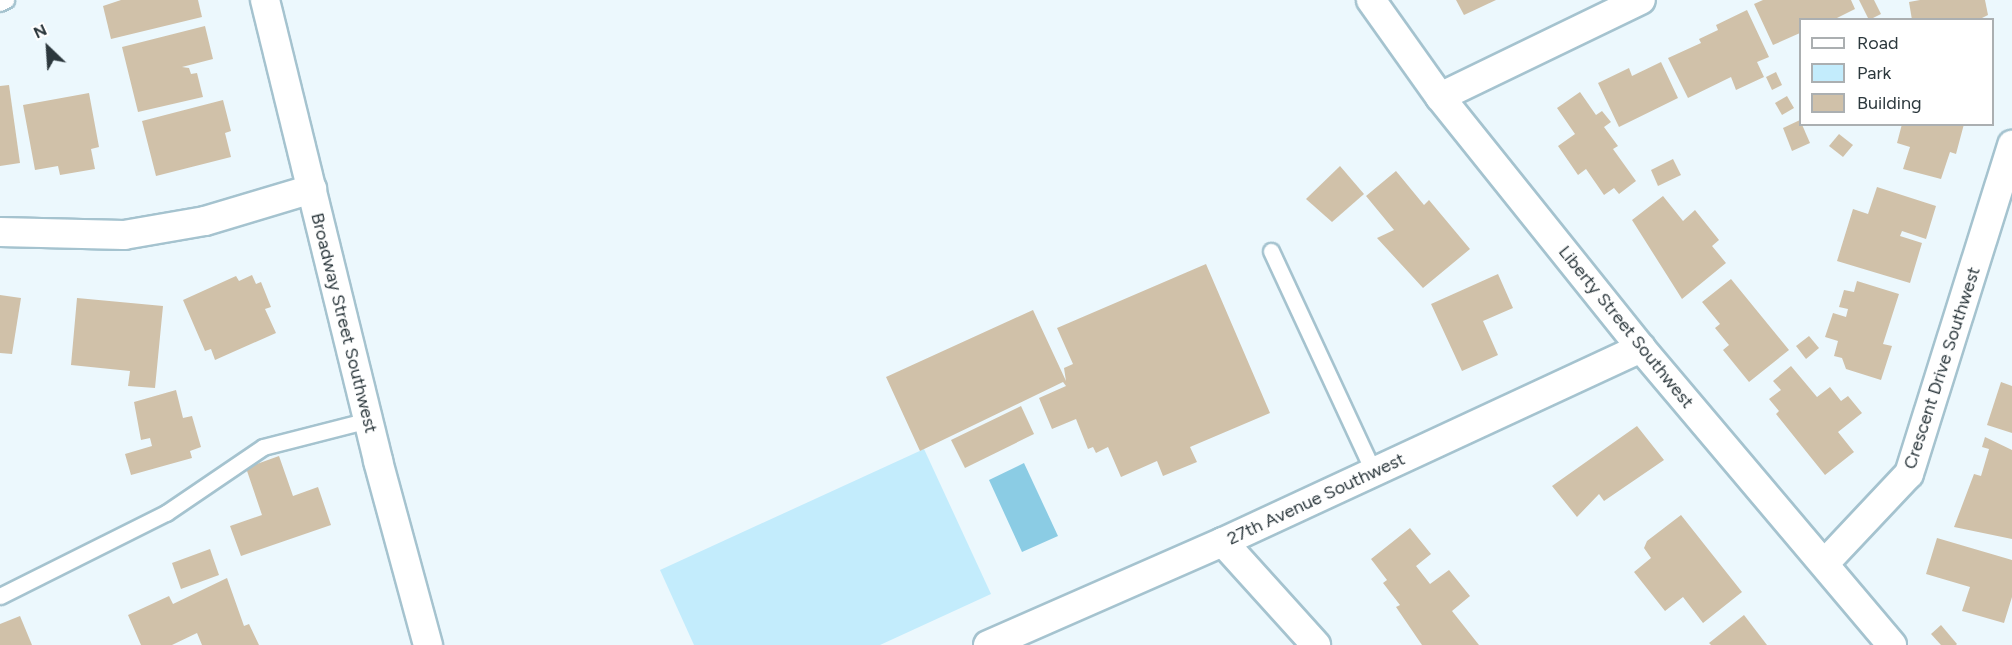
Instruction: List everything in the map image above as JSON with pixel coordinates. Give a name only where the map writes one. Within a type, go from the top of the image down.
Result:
[{"type":"street","name":"Broadway Street Southwest","points":[[265,0],[368,420],[428,645]]},
{"type":"street","name":"Liberty Street Southwest","points":[[1371,0],[1440,97],[1641,348],[1893,645]]},
{"type":"street","points":[[1440,97],[1641,0]]},
{"type":"street","name":"Crescent Drive Southwest","points":[[1825,564],[1909,474],[2012,145]]},
{"type":"street","points":[[0,232],[124,236],[205,221],[312,189]]},
{"type":"street","name":"27th Avenue Southwest","points":[[988,645],[1223,542],[1641,348]]},
{"type":"street","points":[[1223,542],[1316,645]]},
{"type":"lane","points":[[0,3],[6,0]]},
{"type":"lane","points":[[1271,251],[1374,473]]},
{"type":"lane","points":[[0,596],[166,513],[263,447],[368,420]]},
{"type":"green space","points":[[924,449],[991,594],[880,645],[694,645],[660,570]]},
{"type":"shaded area","points":[[1024,463],[1058,536],[1022,552],[989,480]]},
{"type":"building","points":[[121,0],[198,0],[202,17],[111,39],[103,6]]},
{"type":"building","points":[[1456,0],[1496,0],[1464,15]]},
{"type":"building","points":[[1763,0],[1851,0],[1855,9],[1837,18],[1799,18],[1799,33],[1773,45],[1754,4]]},
{"type":"building","points":[[1859,0],[1874,0],[1881,14],[1868,18]]},
{"type":"building","points":[[1985,0],[1988,15],[1982,18],[1912,18],[1909,2]]},
{"type":"building","points":[[1747,10],[1769,57],[1757,62],[1764,77],[1736,90],[1731,77],[1688,98],[1668,58],[1701,43],[1699,39],[1718,30],[1716,25]]},
{"type":"building","points":[[205,26],[213,59],[182,67],[189,68],[191,74],[197,73],[203,97],[138,112],[122,47]]},
{"type":"building","points":[[1661,62],[1678,98],[1619,127],[1598,83],[1629,68],[1632,76]]},
{"type":"building","points":[[1776,72],[1782,85],[1772,90],[1766,77]]},
{"type":"building","points":[[9,85],[20,163],[0,166],[0,86]]},
{"type":"building","points":[[1580,92],[1596,115],[1602,111],[1611,122],[1604,127],[1618,146],[1613,149],[1636,181],[1619,194],[1614,188],[1604,195],[1586,169],[1578,175],[1558,146],[1575,134],[1557,108]]},
{"type":"building","points":[[89,93],[99,147],[91,149],[95,169],[60,175],[58,166],[35,170],[23,105]]},
{"type":"building","points":[[1787,96],[1794,108],[1782,115],[1775,103]]},
{"type":"building","points":[[223,100],[231,131],[225,133],[231,157],[156,176],[142,121]]},
{"type":"building","points":[[1799,120],[1799,126],[1803,126],[1810,143],[1792,151],[1783,128]]},
{"type":"building","points":[[1901,126],[1963,126],[1956,154],[1950,152],[1941,179],[1903,169],[1910,147],[1897,143]]},
{"type":"building","points":[[1839,134],[1853,145],[1843,157],[1829,146]]},
{"type":"building","points":[[1673,159],[1681,175],[1658,186],[1651,170]]},
{"type":"building","points":[[1340,166],[1364,194],[1332,222],[1306,199]]},
{"type":"building","points":[[1396,171],[1424,205],[1429,200],[1470,249],[1423,288],[1377,238],[1394,230],[1366,196]]},
{"type":"building","points":[[1877,187],[1936,206],[1926,239],[1902,231],[1900,236],[1922,243],[1910,283],[1837,261],[1853,209],[1868,214]]},
{"type":"building","points":[[1663,196],[1683,221],[1695,210],[1719,240],[1712,246],[1726,263],[1682,299],[1632,220]]},
{"type":"building","points":[[1206,264],[1270,413],[1190,447],[1197,462],[1163,476],[1157,461],[1121,477],[1108,447],[1096,453],[1093,447],[1088,449],[1076,419],[1052,429],[1039,398],[1066,386],[1063,382],[920,451],[886,377],[1033,310],[1066,381],[1064,368],[1073,364],[1057,328]]},
{"type":"building","points":[[1498,274],[1513,308],[1483,321],[1498,355],[1462,371],[1431,304]]},
{"type":"building","points":[[252,275],[256,284],[261,282],[271,307],[265,309],[276,333],[215,360],[211,349],[205,351],[183,300],[236,276],[239,281]]},
{"type":"building","points":[[1731,279],[1789,350],[1749,382],[1723,350],[1729,345],[1715,328],[1720,324],[1702,302]]},
{"type":"building","points":[[1857,281],[1899,294],[1883,344],[1892,346],[1881,380],[1846,369],[1842,358],[1834,356],[1838,341],[1825,337],[1833,313],[1846,317],[1848,309],[1839,307],[1844,290],[1854,292]]},
{"type":"building","points":[[0,295],[21,298],[12,354],[0,353]]},
{"type":"building","points":[[77,298],[163,306],[155,388],[128,386],[130,371],[71,365]]},
{"type":"building","points":[[1809,336],[1819,348],[1806,359],[1796,346]]},
{"type":"building","points":[[1791,366],[1817,397],[1830,387],[1841,401],[1848,396],[1862,413],[1838,432],[1854,452],[1825,475],[1776,414],[1779,411],[1769,399],[1781,390],[1773,381]]},
{"type":"building","points":[[2001,382],[2012,386],[2012,433],[1987,425]]},
{"type":"building","points":[[176,390],[183,418],[192,416],[201,447],[190,451],[192,458],[131,475],[125,454],[152,446],[150,438],[141,440],[134,402]]},
{"type":"building","points":[[1021,406],[1034,434],[965,468],[951,440]]},
{"type":"building","points":[[1637,426],[1664,460],[1604,501],[1599,494],[1577,517],[1552,486]]},
{"type":"building","points":[[1985,437],[2012,450],[2012,539],[1954,527],[1974,474],[1981,476],[1989,449],[1982,447]]},
{"type":"building","points":[[279,456],[293,496],[318,487],[331,525],[241,556],[230,526],[262,515],[246,468]]},
{"type":"building","points":[[1681,515],[1742,592],[1703,623],[1683,597],[1665,611],[1634,572],[1651,558],[1644,548],[1647,541]]},
{"type":"building","points":[[1410,528],[1431,554],[1416,566],[1430,584],[1449,570],[1470,596],[1452,611],[1479,645],[1422,645],[1396,607],[1400,605],[1383,583],[1387,580],[1371,559]]},
{"type":"building","points":[[1937,538],[2012,560],[2012,597],[2004,623],[1962,611],[1970,587],[1926,574]]},
{"type":"building","points":[[210,549],[219,575],[181,589],[172,563]]},
{"type":"building","points":[[227,578],[244,626],[249,624],[259,645],[202,645],[197,633],[172,645],[141,645],[128,615],[169,596],[173,604]]},
{"type":"building","points":[[1744,615],[1767,645],[1711,645],[1709,643]]},
{"type":"building","points":[[20,616],[32,645],[0,645],[0,624]]},
{"type":"building","points":[[1941,625],[1956,645],[1941,645],[1931,634]]}]
